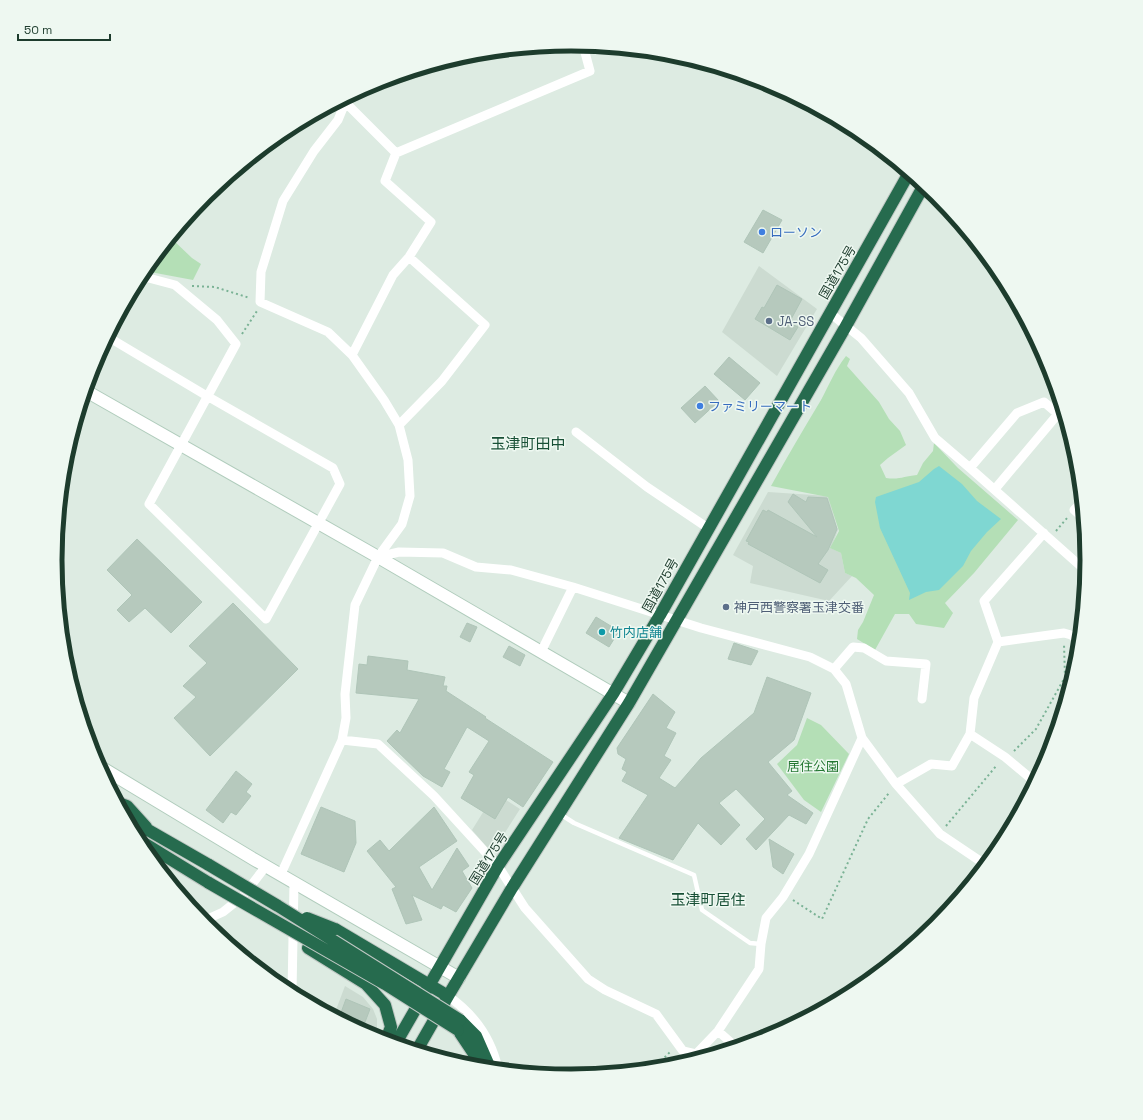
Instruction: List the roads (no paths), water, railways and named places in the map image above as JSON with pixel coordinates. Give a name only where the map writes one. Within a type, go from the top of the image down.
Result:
[{"type":"highway","name":"国道175号","points":[[399,1038],[498,866],[614,694],[660,616],[708,528],[907,177]]},
{"type":"highway","points":[[420,1046],[430,1026],[512,888],[629,703],[846,326],[921,190]]},
{"type":"highway","points":[[126,806],[148,830]]},
{"type":"highway","points":[[138,825],[278,906],[476,1036],[487,1062]]},
{"type":"highway","points":[[151,848],[209,883],[459,1025],[476,1060]]},
{"type":"highway","points":[[158,857],[170,859]]},
{"type":"highway","points":[[278,906],[335,929],[448,996]]},
{"type":"highway","points":[[287,926],[308,948],[366,984],[384,1005],[391,1027],[388,1034]]},
{"type":"highway","points":[[423,1047],[430,1026]]},
{"type":"street","points":[[352,355],[393,275],[410,257],[431,222],[385,181],[396,153],[590,71],[585,51]]},
{"type":"street","points":[[345,103],[396,153]]},
{"type":"street","points":[[281,874],[342,740],[346,718],[344,694],[355,605],[378,557],[402,524],[410,496],[408,460],[399,425],[384,400],[352,355],[328,332],[260,302],[261,272],[283,201],[314,151],[338,120],[343,105]]},
{"type":"street","points":[[399,425],[442,382],[484,325],[410,257]]},
{"type":"street","points":[[113,340],[207,396],[333,468],[340,484],[266,619],[149,504],[207,396],[236,344],[218,320],[175,285],[148,278]]},
{"type":"street","points":[[830,313],[861,338],[909,393],[935,438],[995,489],[1080,565]]},
{"type":"street","points":[[91,394],[378,557],[629,703]]},
{"type":"street","points":[[970,468],[1017,413],[1044,402],[1058,414],[995,489]]},
{"type":"street","points":[[576,432],[648,488],[708,528]]},
{"type":"street","points":[[896,784],[931,764],[952,766],[970,734],[974,698],[998,642],[984,601],[1047,535]]},
{"type":"street","points":[[378,557],[399,552],[443,553],[476,567],[511,570],[573,587],[701,628],[810,657],[834,669],[846,684],[862,738],[896,784],[940,834],[981,862]]},
{"type":"street","points":[[541,652],[573,587]]},
{"type":"street","points":[[998,642],[1064,632],[1074,638]]},
{"type":"street","points":[[834,669],[853,647],[864,648],[886,661],[926,664],[922,699]]},
{"type":"street","points":[[970,734],[1005,757],[1031,779]]},
{"type":"street","points":[[697,1053],[718,1031],[759,969],[761,944],[766,918],[783,897],[809,854],[862,738]]},
{"type":"street","points":[[342,740],[378,744],[434,796],[498,866],[525,908],[588,979],[605,990],[656,1014],[683,1051],[695,1054]]},
{"type":"street","points":[[109,771],[266,866],[459,978]]},
{"type":"street","points":[[210,918],[223,912],[243,896],[266,866]]},
{"type":"street","points":[[292,985],[294,882]]},
{"type":"street","points":[[448,996],[462,1006],[487,1037],[497,1063]]},
{"type":"street","points":[[718,1031],[732,1043]]},
{"type":"lane","points":[[560,814],[574,823],[694,875],[702,910],[750,943],[761,944]]},
{"type":"water","points":[[939,466],[962,484],[977,501],[1001,519],[987,532],[971,551],[963,566],[939,590],[926,592],[909,600],[910,593],[880,528],[875,502],[876,497],[919,482]]},
{"type":"place","name":"ローソン","points":[[762,232]]},
{"type":"place","name":"JA-SS","points":[[769,321]]},
{"type":"place","name":"ファミリーマート","points":[[700,406]]},
{"type":"place","name":"神戸西警察署玉津交番","points":[[726,607]]},
{"type":"place","name":"竹内店舗","points":[[602,632]]},
{"type":"district","name":"玉津町田中","points":[[528,444]]},
{"type":"district","name":"玉津町居住","points":[[708,900]]},
{"type":"park label","name":"居住公園","points":[[813,766]]}]
